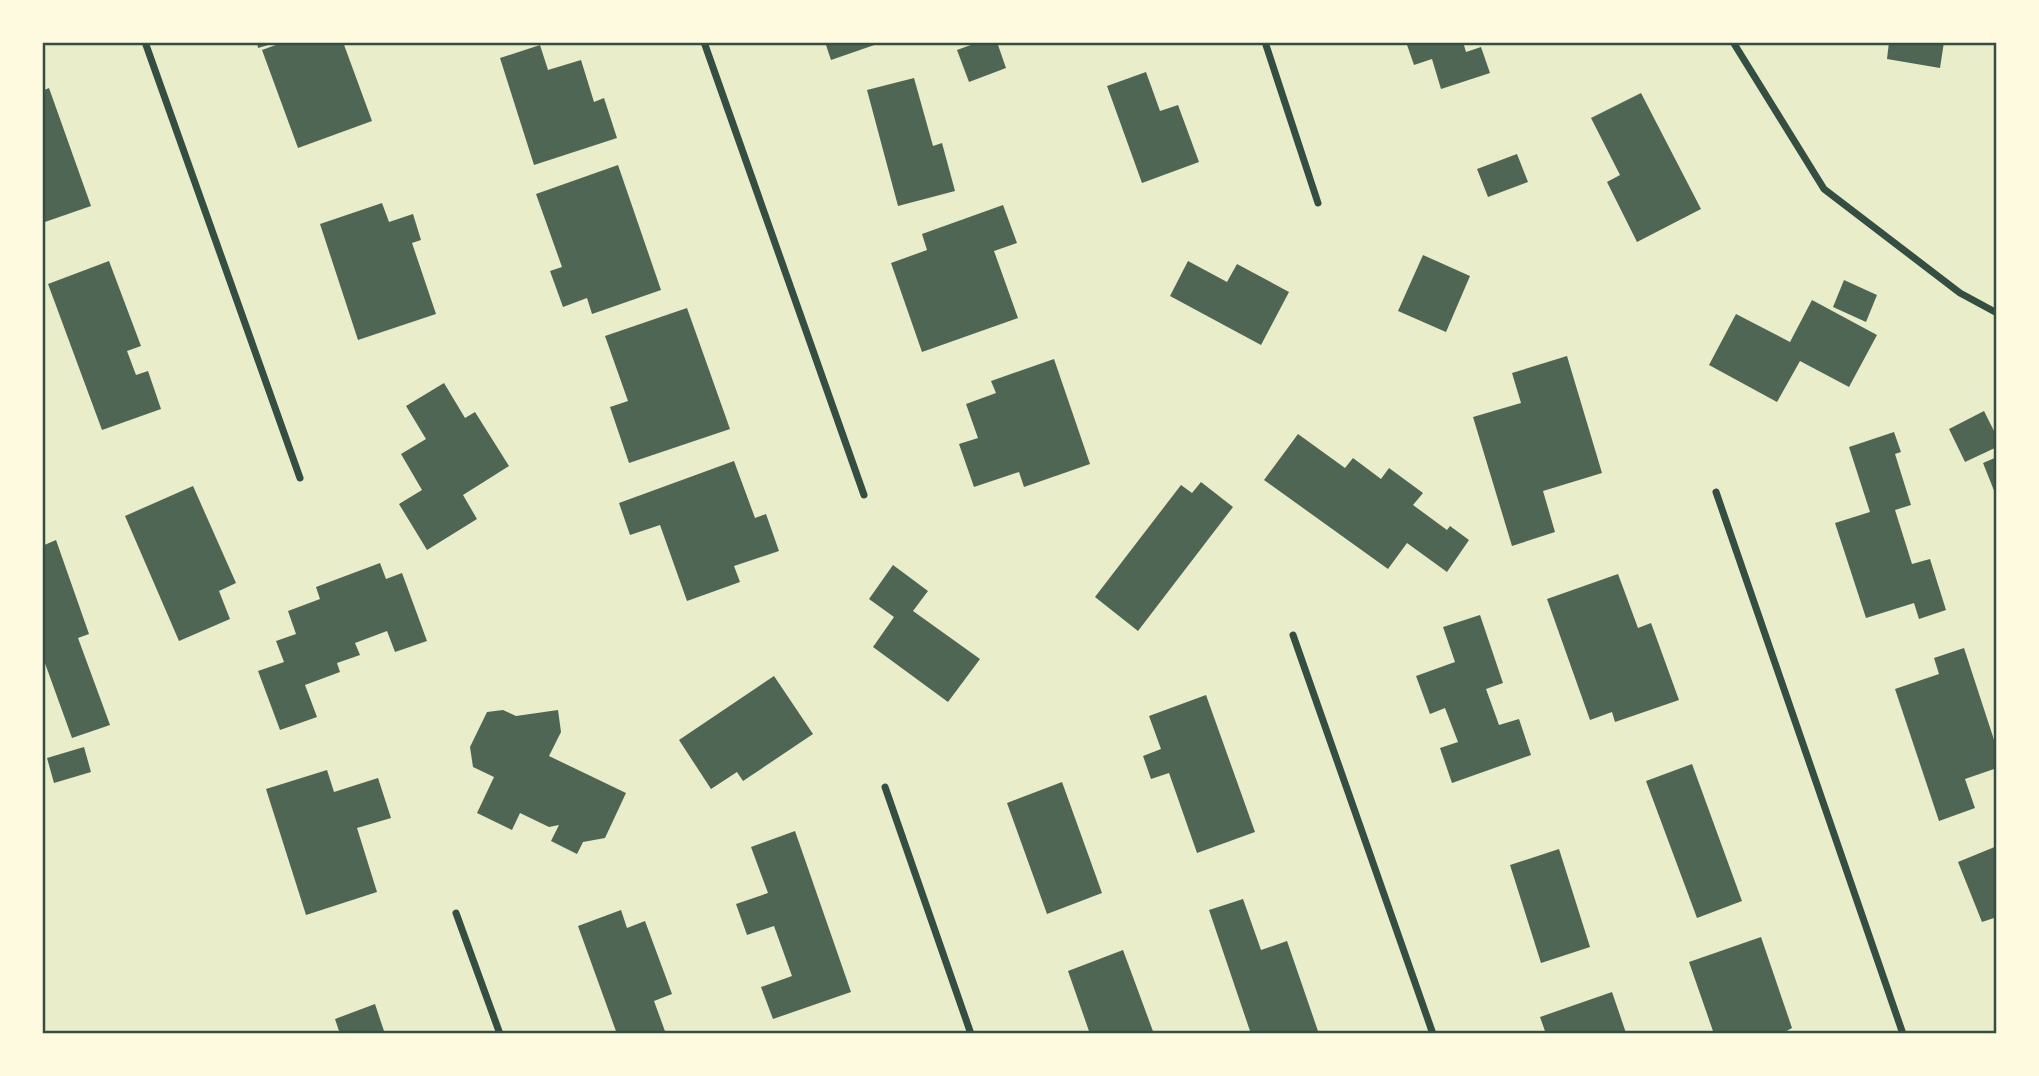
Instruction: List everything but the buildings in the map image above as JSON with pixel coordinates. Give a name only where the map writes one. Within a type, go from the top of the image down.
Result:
[{"type":"street","points":[[145,42],[300,478]]},
{"type":"street","points":[[704,42],[864,495]]},
{"type":"street","points":[[1265,42],[1318,203]]},
{"type":"street","points":[[1733,42],[1824,189],[1960,293],[1997,313]]},
{"type":"street","points":[[1716,492],[1903,1034]]},
{"type":"street","points":[[1293,635],[1433,1034]]},
{"type":"street","points":[[885,787],[971,1034]]},
{"type":"street","points":[[456,913],[500,1034]]}]
